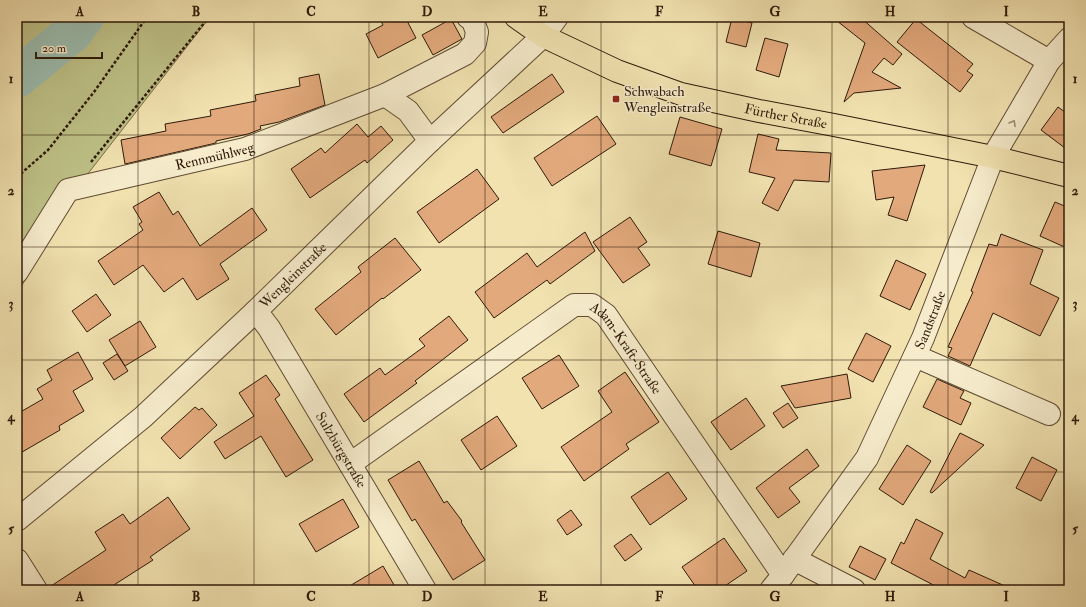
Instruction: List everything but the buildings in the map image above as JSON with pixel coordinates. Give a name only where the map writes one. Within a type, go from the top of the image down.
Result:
[{"type":"main road","name":"Fürther Straße","points":[[516,17],[543,36],[617,71],[681,94],[758,112],[834,125],[993,157],[1069,176]]},
{"type":"street","name":"Rennmühlweg","points":[[68,190],[245,149],[385,95],[465,54],[475,42],[477,32],[473,21],[468,17]]},
{"type":"street","name":"Wengleinstraße","points":[[17,520],[143,417],[256,311],[430,141],[543,36],[557,17]]},
{"type":"street","points":[[973,17],[1049,61]]},
{"type":"street","name":"Sandstraße","points":[[783,575],[867,458],[923,338],[993,157],[1049,61],[1069,38]]},
{"type":"street","points":[[385,95],[408,111],[430,141]]},
{"type":"street","points":[[17,272],[68,190]]},
{"type":"street","name":"Adam-Kraft-Straße","points":[[350,464],[574,305],[592,305],[606,315],[783,575],[854,590]]},
{"type":"street","name":"Sulzbürgstraße","points":[[256,311],[269,328],[425,590]]},
{"type":"street","points":[[915,356],[1049,414]]},
{"type":"street","points":[[17,560],[36,590]]},
{"type":"path","points":[[17,177],[48,150],[94,92],[147,17]]},
{"type":"path","points":[[68,190],[209,17]]},
{"type":"green space","points":[[17,17],[210,17],[83,180],[17,294]]},
{"type":"waterway","points":[[17,78],[73,32],[84,17]]},
{"type":"place","name":"Schwabach Wengleinstraße","points":[[616,99]]}]
